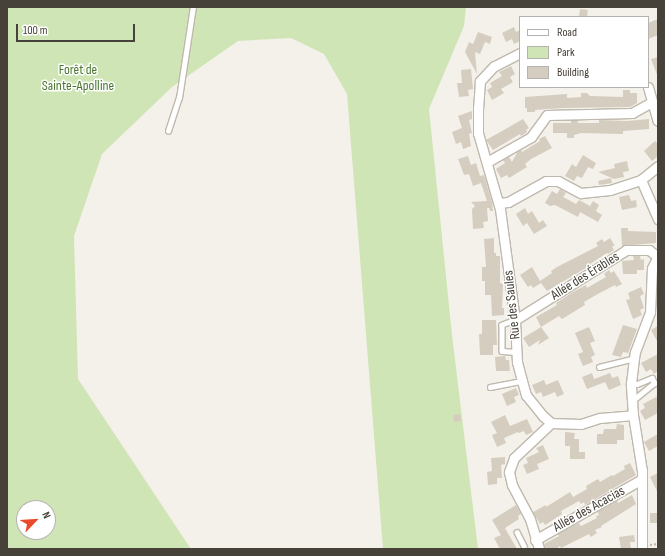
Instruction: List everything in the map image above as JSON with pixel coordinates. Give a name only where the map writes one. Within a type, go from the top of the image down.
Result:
[{"type":"street","name":"Rue des Saules","points":[[519,54],[494,66],[480,81],[478,133],[499,203],[515,320],[516,352],[522,381],[526,395],[543,416],[551,423]]},
{"type":"street","points":[[648,88],[658,121]]},
{"type":"street","points":[[487,162],[531,137],[547,115],[632,113],[652,102]]},
{"type":"street","points":[[499,203],[508,202],[546,181],[558,181],[581,193],[610,190],[641,180],[658,166]]},
{"type":"street","points":[[641,180],[658,219]]},
{"type":"street","name":"Allée des Érables","points":[[515,320],[626,250],[649,250],[658,256]]},
{"type":"street","points":[[642,549],[642,479],[633,415],[631,383],[634,358],[650,312],[652,268],[658,256]]},
{"type":"street","points":[[539,549],[535,540],[530,519],[512,485],[509,472],[514,458],[551,423],[581,424],[600,418],[633,415]]},
{"type":"street","name":"Allée des Acacias","points":[[535,540],[642,479]]},
{"type":"lane","points":[[168,131],[179,98],[193,7]]},
{"type":"lane","points":[[515,320],[502,325],[502,351],[516,352]]},
{"type":"lane","points":[[599,367],[634,358]]},
{"type":"lane","points":[[631,383],[634,384],[652,378],[655,383],[632,402]]},
{"type":"lane","points":[[490,387],[522,381]]},
{"type":"lane","points":[[516,532],[524,546]]},
{"type":"green space","name":"Forêt de Sainte-Apolline","points":[[7,7],[466,7],[464,26],[429,109],[452,335],[478,549],[383,549],[347,94],[324,54],[291,38],[238,41],[172,87],[102,154],[74,236],[78,379],[191,549],[7,549]]},
{"type":"building","points":[[580,9],[588,10],[587,16],[579,16]]},
{"type":"building","points":[[658,19],[658,35],[649,39],[649,23]]},
{"type":"building","points":[[514,27],[516,32],[519,30],[519,42],[514,44],[512,39],[506,42],[502,33]]},
{"type":"building","points":[[478,32],[492,37],[490,44],[485,42],[480,54],[475,52],[477,74],[465,52],[469,42],[473,44]]},
{"type":"building","points":[[658,57],[658,77],[651,59]]},
{"type":"building","points":[[511,66],[515,74],[510,77],[513,82],[501,89],[504,93],[492,100],[487,90],[492,87],[490,83],[502,76],[499,72]]},
{"type":"building","points":[[471,69],[473,89],[468,90],[469,96],[459,97],[457,83],[462,83],[461,70]]},
{"type":"building","points":[[623,90],[630,90],[630,93],[637,93],[637,103],[630,107],[564,108],[535,110],[535,112],[527,112],[527,108],[525,108],[525,97],[567,94],[567,98],[581,97],[581,93],[587,93],[590,96],[623,97]]},
{"type":"building","points":[[472,111],[472,119],[469,120],[472,133],[469,134],[471,146],[463,149],[461,142],[456,144],[452,132],[462,128],[458,116]]},
{"type":"building","points":[[523,119],[529,128],[526,130],[527,132],[521,136],[520,134],[493,150],[486,140]]},
{"type":"building","points":[[649,119],[649,129],[623,131],[623,134],[581,133],[574,135],[574,138],[567,138],[567,133],[553,133],[553,123],[571,123],[571,120],[578,120],[578,123],[599,123],[599,120],[627,121]]},
{"type":"building","points":[[545,136],[552,148],[531,159],[525,164],[527,167],[509,178],[507,175],[501,178],[496,169],[505,163],[503,160],[509,157],[512,162],[518,151],[521,150],[522,152],[540,141],[539,139]]},
{"type":"building","points":[[655,141],[658,144],[658,156],[652,161],[644,151]]},
{"type":"building","points":[[583,155],[596,163],[593,169],[588,167],[582,178],[577,176],[574,181],[565,176],[572,164],[576,167]]},
{"type":"building","points":[[468,156],[471,165],[476,163],[480,176],[484,175],[492,202],[493,211],[490,211],[489,208],[487,208],[488,221],[483,222],[484,228],[473,229],[472,209],[475,206],[471,202],[487,201],[481,183],[473,186],[469,174],[464,175],[458,159]]},
{"type":"building","points":[[627,161],[629,171],[623,172],[624,177],[614,179],[598,172],[615,168],[614,164]]},
{"type":"building","points":[[611,178],[612,183],[599,185],[598,181]]},
{"type":"building","points":[[560,189],[566,193],[563,197],[576,204],[579,200],[590,206],[593,201],[599,205],[596,211],[602,215],[598,222],[580,212],[578,217],[555,205],[550,206],[545,203],[552,191],[557,194]]},
{"type":"building","points":[[629,195],[631,201],[636,200],[637,207],[622,210],[619,197]]},
{"type":"building","points":[[525,208],[528,214],[532,211],[539,223],[543,220],[547,226],[534,234],[527,223],[523,226],[516,214]]},
{"type":"building","points":[[621,228],[628,228],[628,231],[656,232],[656,243],[622,246]]},
{"type":"building","points":[[494,238],[494,253],[496,253],[496,256],[500,256],[500,283],[503,284],[502,308],[504,308],[504,315],[492,316],[491,295],[485,295],[485,281],[482,281],[482,267],[486,267],[484,239]]},
{"type":"building","points":[[610,238],[615,246],[612,246],[614,250],[547,291],[541,283],[533,288],[531,285],[528,287],[520,275],[532,267],[540,281],[552,273],[551,271],[557,267],[598,246],[596,243],[602,239],[604,242]]},
{"type":"building","points":[[633,256],[640,256],[641,260],[644,259],[644,270],[637,270],[637,274],[623,274],[622,261],[634,260]]},
{"type":"building","points":[[609,270],[611,273],[614,271],[622,284],[616,287],[615,285],[584,302],[585,305],[562,319],[559,316],[541,327],[536,317],[557,305],[556,303],[573,292],[586,285],[587,288],[606,277],[604,274]]},
{"type":"building","points":[[641,287],[644,294],[640,296],[644,308],[640,310],[642,315],[633,319],[626,300],[630,299],[628,293]]},
{"type":"building","points":[[482,320],[496,320],[497,345],[493,345],[493,355],[480,355],[479,334],[482,334]]},
{"type":"building","points":[[623,325],[637,329],[628,353],[623,352],[621,357],[612,355]]},
{"type":"building","points":[[658,326],[658,343],[651,330]]},
{"type":"building","points":[[541,327],[549,338],[538,345],[540,340],[529,347],[523,338]]},
{"type":"building","points":[[589,327],[595,341],[590,343],[595,355],[591,357],[593,362],[583,366],[578,354],[583,352],[575,333]]},
{"type":"building","points":[[658,354],[658,371],[654,374],[651,369],[646,372],[641,363]]},
{"type":"building","points":[[505,356],[506,360],[509,360],[510,371],[496,371],[495,357]]},
{"type":"building","points":[[592,373],[594,379],[610,373],[612,378],[618,376],[621,385],[609,390],[605,382],[587,389],[582,377]]},
{"type":"building","points":[[544,380],[546,385],[558,380],[564,394],[557,397],[555,392],[543,397],[541,392],[536,394],[532,385]]},
{"type":"building","points":[[516,388],[519,395],[514,397],[516,402],[507,406],[502,394]]},
{"type":"building","points":[[658,396],[658,413],[645,420],[640,411],[645,408],[643,404]]},
{"type":"building","points":[[460,414],[461,421],[454,422],[453,415]]},
{"type":"building","points":[[505,415],[510,426],[527,419],[533,432],[526,435],[524,431],[518,432],[504,438],[506,443],[497,447],[492,435],[497,433],[491,422]]},
{"type":"building","points":[[617,424],[624,425],[624,440],[617,440],[617,444],[597,444],[597,434],[603,434],[604,429],[616,429]]},
{"type":"building","points":[[565,432],[575,433],[574,439],[579,439],[579,452],[585,452],[585,459],[570,459],[570,446],[565,446]]},
{"type":"building","points":[[658,435],[658,446],[649,451],[644,442]]},
{"type":"building","points":[[543,445],[549,459],[537,464],[539,469],[527,474],[523,465],[528,463],[526,458],[539,452],[536,448]]},
{"type":"building","points":[[505,457],[505,464],[501,465],[502,478],[497,478],[497,484],[488,485],[487,472],[492,471],[491,458]]},
{"type":"building","points":[[630,463],[636,475],[585,505],[584,502],[581,504],[579,501],[561,511],[562,514],[545,525],[543,522],[540,524],[533,512],[546,505],[546,507],[570,492],[573,497],[587,489],[586,486],[598,479],[600,482],[612,475],[613,476],[625,469],[624,466]]},
{"type":"building","points":[[658,473],[658,493],[650,477]]},
{"type":"building","points":[[632,495],[636,504],[601,526],[602,527],[595,530],[597,533],[591,537],[589,534],[561,548],[560,546],[556,549],[546,549],[544,544],[559,536],[557,534],[579,523],[581,526],[597,518],[596,516],[599,515],[597,511],[617,500],[618,503]]},
{"type":"building","points":[[516,505],[521,514],[518,516],[519,519],[505,528],[517,549],[500,549],[494,538],[501,535],[492,520]]},
{"type":"building","points":[[650,513],[658,513],[658,523],[650,523]]},
{"type":"building","points":[[634,535],[635,542],[630,542],[631,549],[621,549],[619,537]]}]
